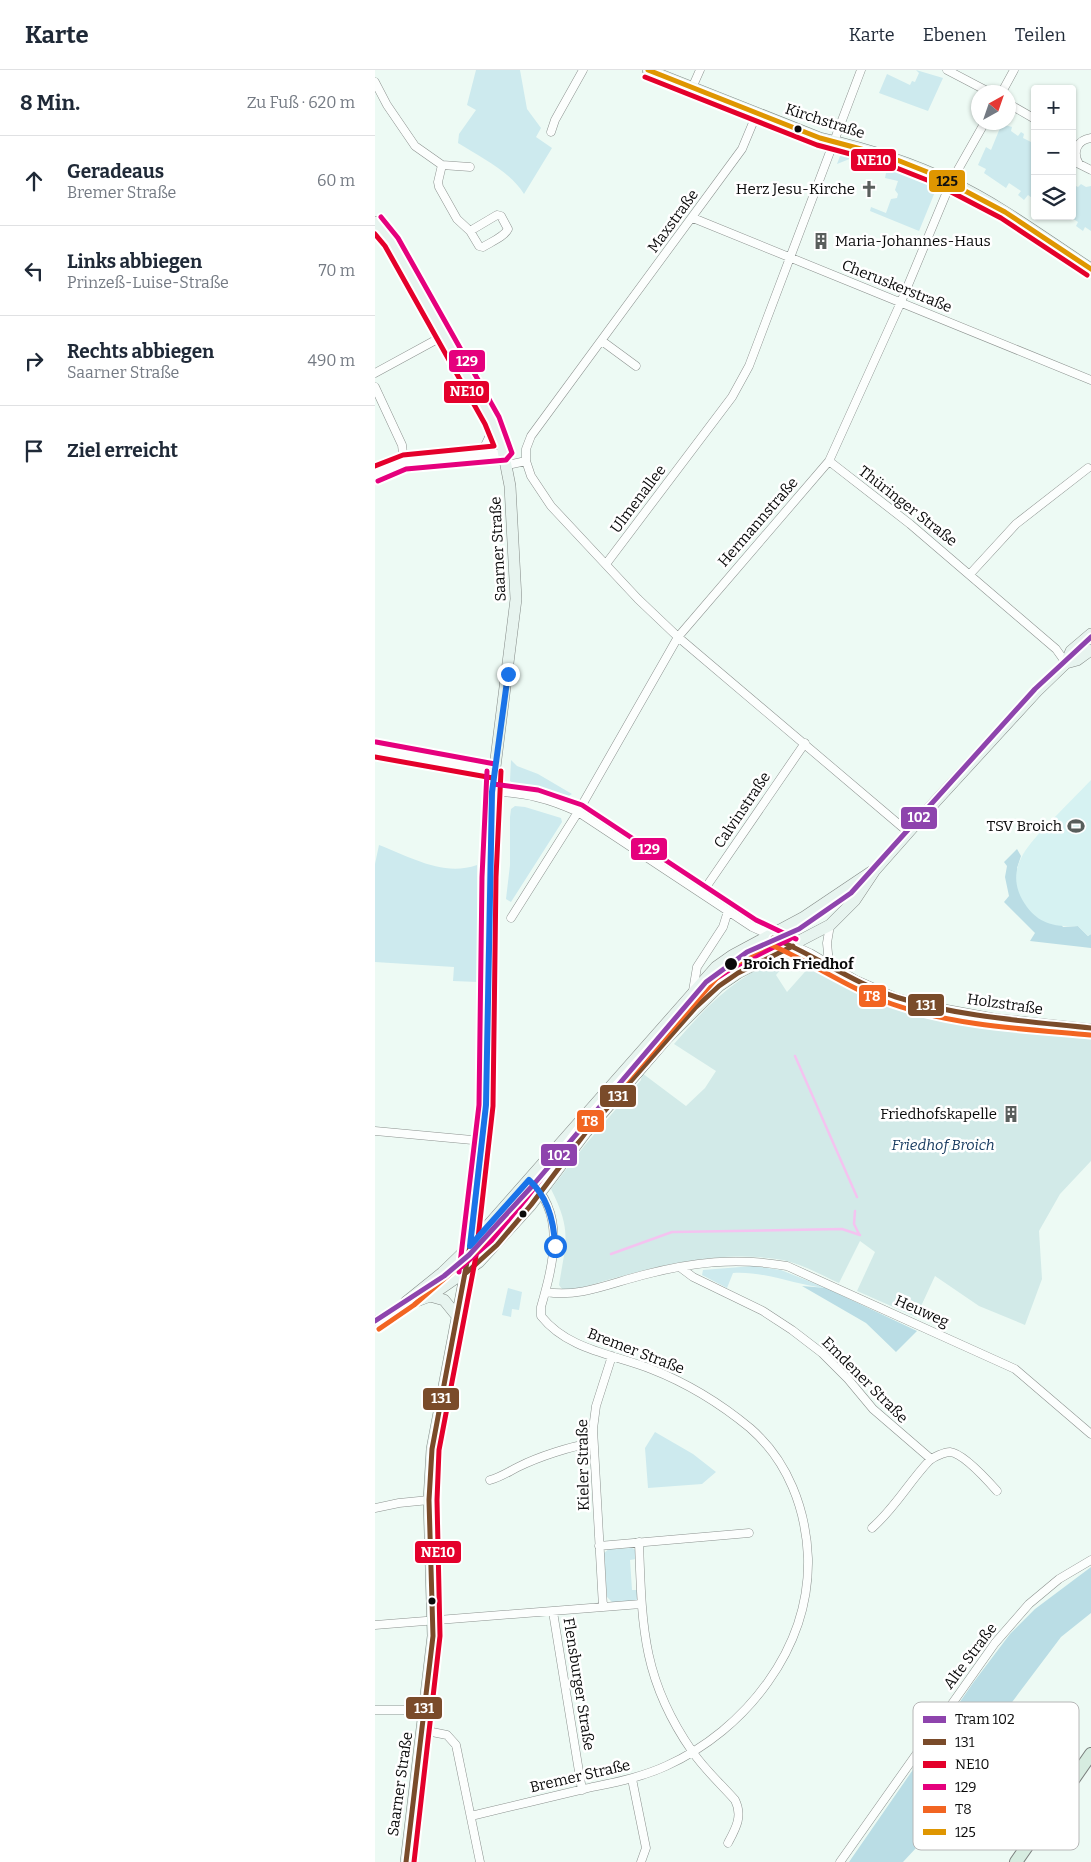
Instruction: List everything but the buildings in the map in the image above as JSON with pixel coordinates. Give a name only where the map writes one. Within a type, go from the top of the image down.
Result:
[{"type":"main road","name":"Kirchstraße","points":[[648,70],[835,142],[880,155],[951,182],[985,200],[1091,269]]},
{"type":"main road","name":"Saarner Straße","points":[[375,222],[391,242],[495,427],[506,459],[517,581],[492,792],[486,1105],[483,1141],[466,1273],[432,1449],[429,1500],[433,1621],[432,1656],[406,1862]]},
{"type":"main road","points":[[393,1312],[430,1296],[466,1273],[497,1245],[541,1192],[586,1132],[695,1008],[719,986],[739,973],[830,926],[855,900],[875,870],[908,832],[1037,691],[1066,663],[1071,651],[1091,634]]},
{"type":"main road","points":[[1066,663],[1077,660],[1091,650]]},
{"type":"main road","points":[[375,1323],[393,1312],[442,1273],[470,1246],[617,1082],[693,991],[716,967],[733,955],[817,909],[875,870]]},
{"type":"main road","points":[[430,1296],[444,1300],[457,1316]]},
{"type":"main road","points":[[1079,1771],[1091,1754]]},
{"type":"main road","points":[[1016,1862],[1024,1850]]},
{"type":"street","points":[[551,132],[555,120],[583,70]]},
{"type":"street","points":[[692,88],[700,70]]},
{"type":"street","name":"Ulmenallee","points":[[606,564],[732,397],[749,366],[861,70]]},
{"type":"street","points":[[947,70],[976,85]]},
{"type":"street","points":[[1006,85],[1015,70]]},
{"type":"street","points":[[375,82],[387,105],[415,146],[442,165],[470,167]]},
{"type":"street","points":[[1016,108],[1031,116]]},
{"type":"street","name":"Maxstraße","points":[[525,461],[526,449],[531,436],[742,149],[757,113]]},
{"type":"street","name":"Hermannstraße","points":[[511,918],[578,812],[678,637],[829,461],[901,302],[951,182],[980,130]]},
{"type":"street","points":[[1076,143],[1091,138]]},
{"type":"street","points":[[1076,159],[1083,168],[1091,170]]},
{"type":"street","points":[[442,165],[438,182],[439,187],[457,219],[470,231],[479,246],[483,247],[508,229],[501,216],[497,215],[470,231]]},
{"type":"street","name":"Cheruskerstraße","points":[[693,218],[1091,380]]},
{"type":"street","points":[[375,374],[443,336]]},
{"type":"street","points":[[602,340],[636,366]]},
{"type":"street","points":[[375,386],[402,446],[404,462]]},
{"type":"street","points":[[481,454],[495,427]]},
{"type":"street","points":[[375,474],[404,462],[481,454],[525,461],[531,476],[551,506],[638,599],[678,637],[908,832]]},
{"type":"street","name":"Thüringer Straße","points":[[829,461],[971,574],[1056,649],[1066,663]]},
{"type":"street","points":[[971,574],[1016,524],[1088,468]]},
{"type":"street","name":"Calvinstraße","points":[[702,893],[805,743]]},
{"type":"street","points":[[375,749],[494,771]]},
{"type":"street","name":"Holzstraße","points":[[492,792],[531,794],[578,812],[769,936],[829,964],[856,980],[895,997],[925,1005],[996,1018],[1091,1028]]},
{"type":"street","points":[[693,991],[697,967],[723,927],[728,911]]},
{"type":"street","points":[[829,964],[827,943],[830,926]]},
{"type":"street","points":[[375,1131],[483,1141]]},
{"type":"street","name":"Bremer Straße","points":[[471,1816],[632,1779],[666,1767],[693,1752],[748,1708],[780,1665],[791,1643],[804,1599],[808,1569],[800,1508],[788,1475],[769,1447],[751,1429],[724,1408],[690,1387],[651,1369],[578,1344],[561,1335],[547,1324],[541,1316],[541,1307],[555,1246],[551,1217],[541,1192],[529,1180]]},
{"type":"street","name":"Heuweg","points":[[545,1292],[560,1294],[585,1291],[645,1274],[724,1260],[756,1260],[787,1266],[1015,1369],[1091,1434]]},
{"type":"street","name":"Emdener Straße","points":[[681,1268],[693,1277],[763,1311],[792,1330],[821,1353],[849,1379],[873,1409],[931,1459]]},
{"type":"street","name":"Kieler Straße","points":[[603,1608],[593,1443],[594,1414],[612,1356]]},
{"type":"street","points":[[490,1480],[505,1476],[528,1464],[581,1444],[593,1443]]},
{"type":"street","points":[[872,1528],[886,1516],[931,1459],[945,1453],[956,1454],[982,1474],[997,1491]]},
{"type":"street","points":[[375,1508],[399,1502],[429,1500]]},
{"type":"street","points":[[599,1546],[749,1532]]},
{"type":"street","points":[[639,1542],[641,1604],[645,1642],[650,1666],[669,1712],[693,1752],[735,1800],[740,1810],[739,1821],[728,1843]]},
{"type":"street","name":"Alte Straße","points":[[953,1702],[995,1643],[1029,1604],[1059,1579],[1091,1560]]},
{"type":"street","points":[[375,1625],[641,1604]]},
{"type":"street","name":"Flensburger Straße","points":[[553,1612],[582,1790]]},
{"type":"street","points":[[375,1710],[425,1710]]},
{"type":"street","points":[[422,1730],[447,1735],[453,1739],[456,1745],[480,1862]]},
{"type":"street","name":"Alte Straße","points":[[840,1862],[913,1759]]},
{"type":"street","points":[[632,1779],[646,1848],[641,1862]]},
{"type":"shaded area","points":[[476,70],[520,70],[527,109],[541,128],[536,137],[552,148],[524,194],[503,171],[458,143],[459,134],[476,110],[467,105]]},
{"type":"shaded area","points":[[916,70],[943,78],[928,111],[879,93],[887,74],[910,85],[912,81],[915,82],[919,73]]},
{"type":"shaded area","points":[[999,130],[1011,130],[1018,136],[1021,132],[1024,134],[1023,138],[1031,142],[1031,197],[1028,195],[1024,200],[1018,195],[1021,191],[1009,183],[1006,188],[984,173],[986,169],[978,165],[986,147],[991,150]]},
{"type":"shaded area","points":[[848,152],[936,184],[937,187],[919,231],[870,211],[871,207],[886,213],[891,199],[897,198],[898,194],[895,190],[898,181],[885,178],[886,173],[876,169],[872,173],[850,164],[852,158],[837,164],[840,156]]},
{"type":"shaded area","points":[[1081,184],[1086,187],[1091,186],[1091,231],[1085,227],[1083,231],[1076,226],[1078,222],[1075,220],[1076,186],[1078,187]]},
{"type":"shaded area","points":[[511,760],[517,766],[538,774],[572,794],[567,797],[516,785],[510,781]]},
{"type":"shaded area","points":[[1091,780],[1091,934],[1088,936],[1078,926],[1050,924],[1038,918],[1027,907],[1019,894],[1016,881],[1017,869],[1027,848]]},
{"type":"shaded area","points":[[515,806],[525,807],[561,818],[562,822],[511,902],[506,899],[510,865],[510,817],[511,809]]},
{"type":"shaded area","points":[[379,845],[415,860],[439,867],[452,869],[477,865],[478,982],[453,981],[454,967],[375,962],[375,864]]},
{"type":"shaded area","points":[[1017,849],[1021,856],[1017,868],[1063,927],[1078,926],[1088,936],[1091,934],[1091,948],[1030,941],[1035,933],[1004,902],[1009,896],[1005,877],[1007,866],[1004,862]]},
{"type":"shaded area","points":[[753,1266],[781,1270],[826,1288],[757,1274],[733,1273],[727,1288],[702,1275],[703,1270]]},
{"type":"shaded area","points":[[802,1286],[826,1288],[917,1331],[896,1352],[866,1323]]},
{"type":"shaded area","points":[[508,1288],[522,1292],[519,1310],[512,1309],[511,1317],[502,1315]]},
{"type":"shaded area","points":[[655,1432],[693,1454],[716,1472],[702,1484],[648,1488],[645,1448]]},
{"type":"shaded area","points":[[632,1548],[637,1551],[636,1559],[630,1560],[632,1590],[638,1590],[638,1598],[635,1602],[612,1602],[607,1597],[604,1553],[609,1549]]},
{"type":"shaded area","points":[[1091,1567],[1091,1613],[1061,1637],[1012,1702],[960,1702],[1010,1634],[1035,1609]]},
{"type":"shaded area","points":[[913,1770],[914,1850],[903,1862],[849,1862]]},
{"type":"green space","name":"Friedhof Broich","points":[[782,958],[791,958],[776,975],[787,992],[811,965],[867,997],[901,1009],[982,1025],[1091,1035],[1091,1161],[1060,1194],[1039,1231],[1042,1279],[1025,1325],[979,1306],[935,1276],[916,1317],[857,1291],[875,1252],[860,1241],[839,1283],[804,1267],[783,1260],[730,1257],[677,1263],[625,1275],[574,1290],[562,1289],[559,1285],[564,1257],[565,1226],[558,1203],[551,1189],[585,1145],[641,1080],[642,1073],[686,1106],[705,1088],[716,1071],[674,1044],[722,994],[749,974]]},
{"type":"waterway","points":[[795,1056],[857,1197]]},
{"type":"waterway","points":[[855,1211],[854,1224],[859,1234]]},
{"type":"waterway","points":[[611,1254],[672,1232],[842,1229],[860,1235]]},
{"type":"tram line","name":"102","points":[[375,1321],[444,1276],[469,1255],[534,1184],[706,982],[747,952],[799,929],[851,893],[1035,689],[1091,637]]},
{"type":"tram line","points":[[672,1021],[692,1003]]},
{"type":"transit line","name":"125","points":[[648,70],[820,138],[887,156],[935,175],[1005,212],[1091,269]]},
{"type":"transit line","name":"NE10","points":[[645,77],[817,145],[884,163],[932,182],[1001,218],[1087,275]]},
{"type":"transit line","name":"129","points":[[378,481],[406,469],[506,460],[512,453],[499,417],[398,238],[381,217]]},
{"type":"transit line","name":"NE10","points":[[375,234],[385,246],[485,424],[494,446],[403,455],[375,466]]},
{"type":"transit line","name":"129","points":[[376,742],[495,764]]},
{"type":"transit line","name":"NE10","points":[[375,757],[493,778]]},
{"type":"transit line","name":"129","points":[[459,1272],[479,1105],[482,877],[487,771]]},
{"type":"transit line","name":"NE10","points":[[414,1862],[440,1636],[437,1500],[439,1450],[476,1256],[493,1106],[496,877],[501,771]]},
{"type":"transit line","name":"129","points":[[493,784],[538,790],[582,805],[756,920],[796,939]]},
{"type":"transit line","name":"131","points":[[773,938],[880,991],[920,1004],[968,1014],[1091,1028]]},
{"type":"transit line","name":"129","points":[[461,1267],[492,1240],[580,1127],[690,1002],[714,980],[734,967],[790,939]]},
{"type":"transit line","name":"T8","points":[[379,1329],[414,1305],[476,1251],[721,973],[769,944],[876,998],[916,1011],[990,1026],[1090,1035]]},
{"type":"transit line","name":"131","points":[[466,1273],[497,1245],[531,1205],[586,1132],[695,1008],[719,986],[738,973],[793,946]]},
{"type":"transit line","name":"131","points":[[406,1862],[433,1636],[429,1500],[432,1449],[470,1246]]},
{"type":"place","name":"Herz Jesu-Kirche","points":[[869,189]]},
{"type":"place","name":"Maria-Johannes-Haus","points":[[821,241]]},
{"type":"place","name":"TSV Broich","points":[[1076,826]]},
{"type":"place","name":"Broich Friedhof","points":[[731,964]]},
{"type":"place","name":"Friedhofskapelle","points":[[1011,1114]]},
{"type":"route","points":[[508,674],[492,792],[486,1105],[470,1246],[529,1180],[538,1188],[545,1200],[555,1233],[555,1246]]}]
